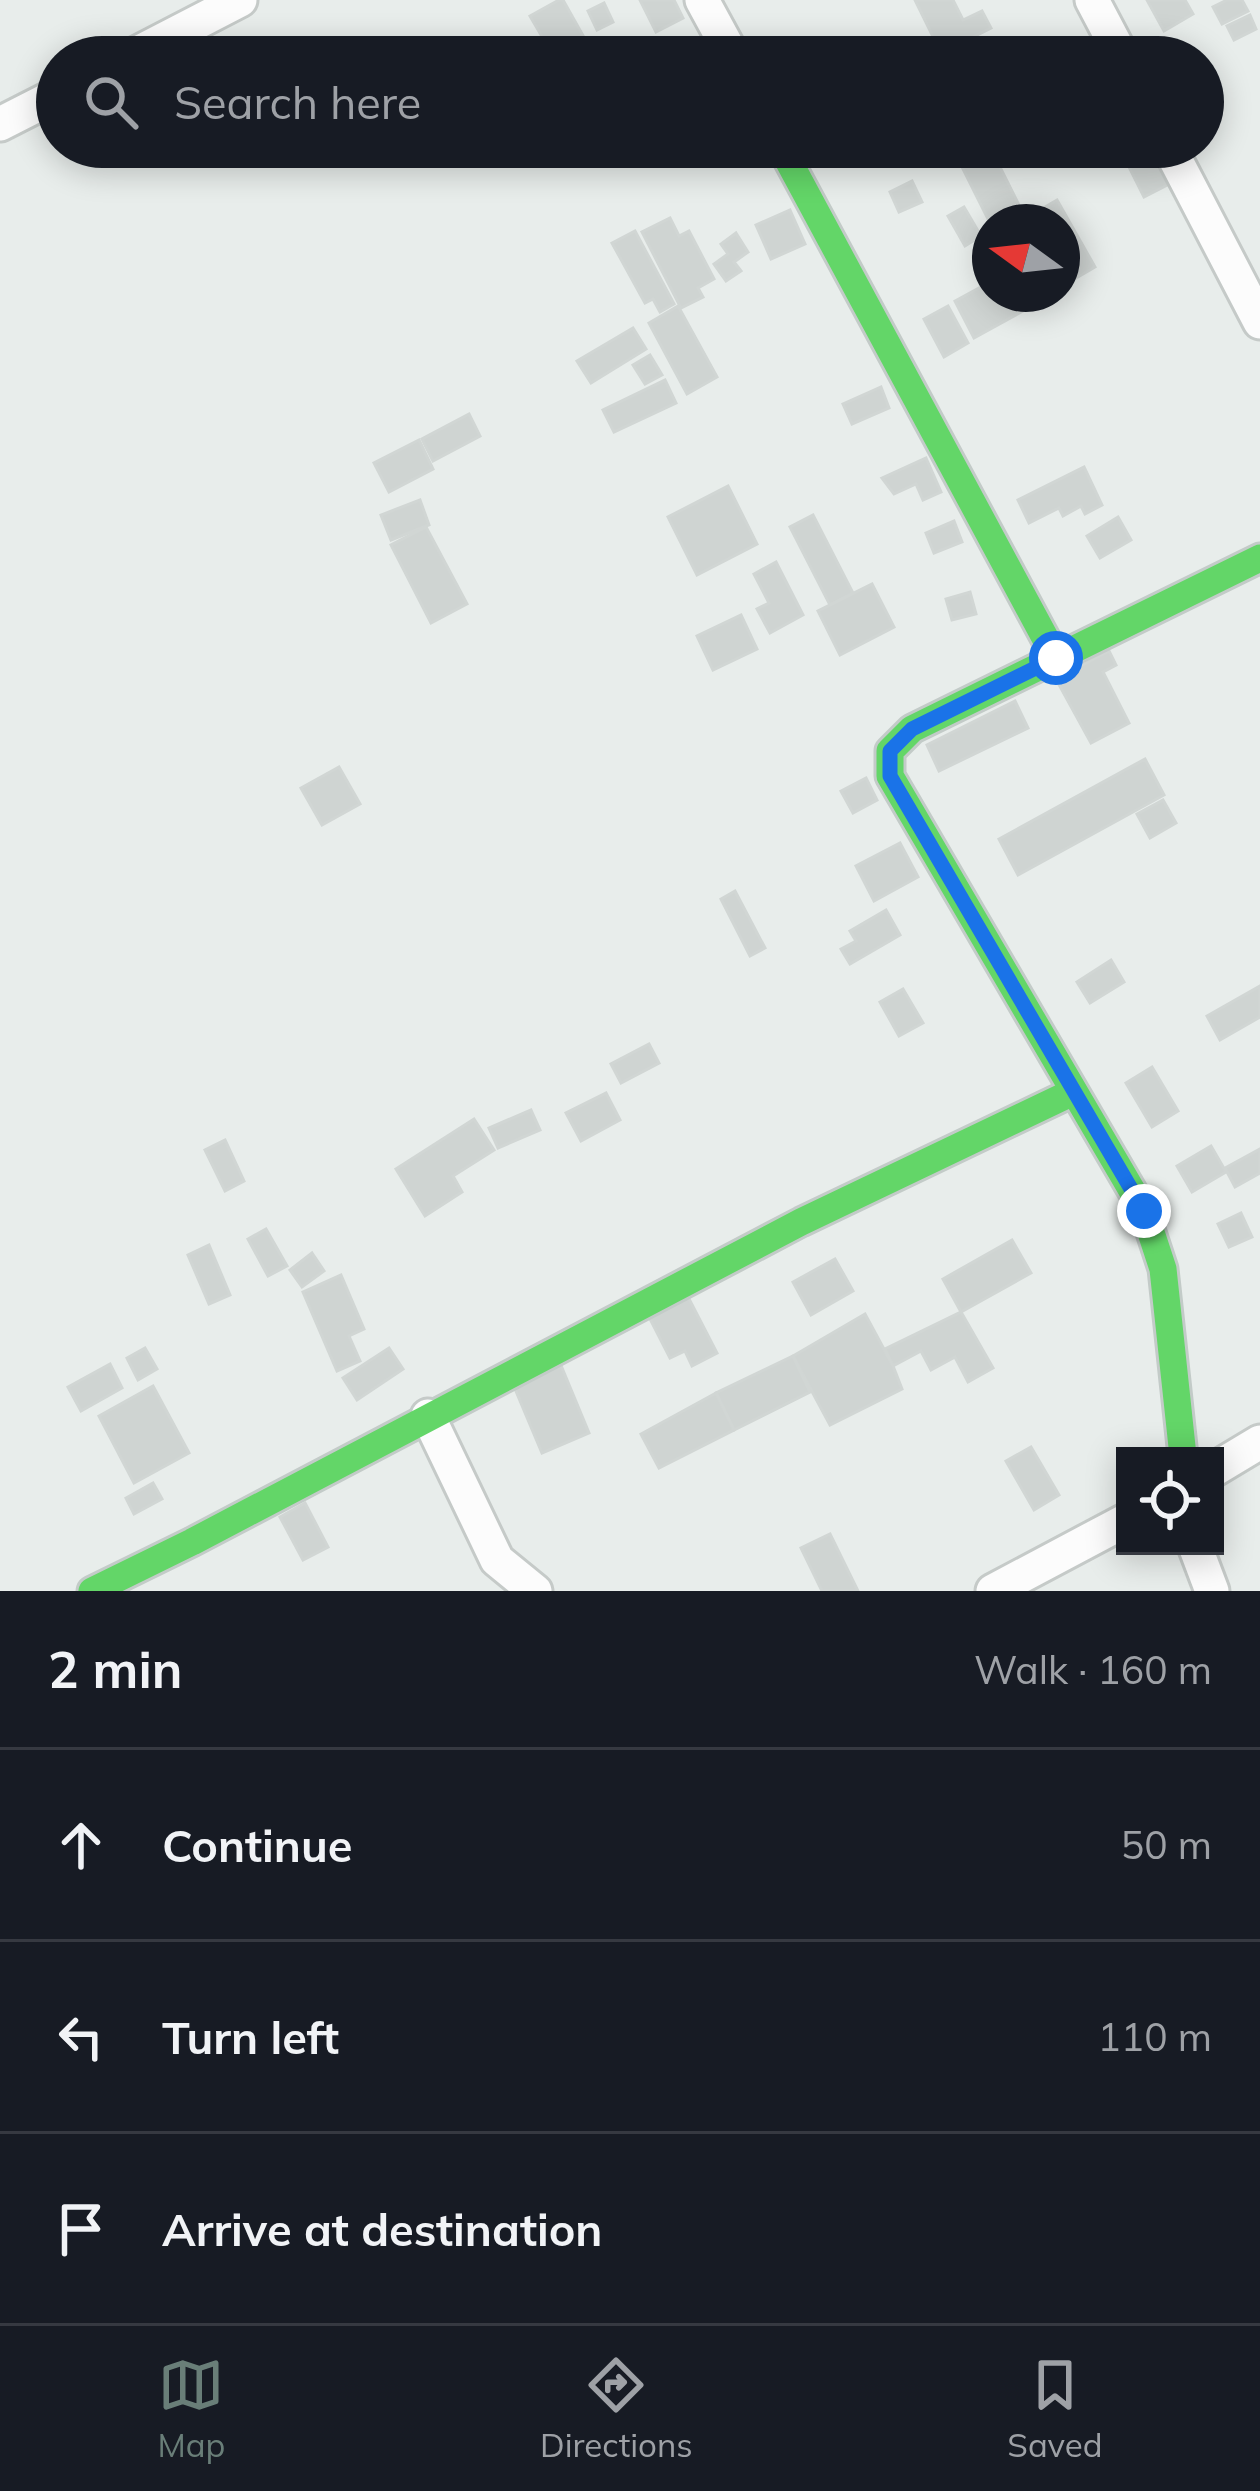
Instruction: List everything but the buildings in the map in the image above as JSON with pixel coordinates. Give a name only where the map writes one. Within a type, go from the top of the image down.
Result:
[{"type":"street","points":[[171,36],[240,0]]},
{"type":"street","points":[[702,0],[722,36]]},
{"type":"street","points":[[1092,0],[1111,36]]},
{"type":"street","points":[[0,124],[36,106]]},
{"type":"street","points":[[792,168],[1056,658]]},
{"type":"street","points":[[1180,168],[1260,322]]},
{"type":"street","points":[[1182,1447],[1163,1270],[1144,1211],[890,776],[890,751],[912,729],[1260,558]]},
{"type":"street","points":[[92,1591],[801,1222],[1073,1092]]},
{"type":"street","points":[[428,1417],[496,1560],[536,1591]]},
{"type":"street","points":[[1224,1464],[1260,1442]]},
{"type":"street","points":[[993,1591],[1116,1525]]},
{"type":"street","points":[[1198,1555],[1212,1591]]},
{"type":"traffic: fast","points":[[792,168],[1056,658]]},
{"type":"traffic: fast","points":[[1182,1447],[1163,1269],[1144,1211],[890,776],[890,751],[912,729],[1260,558]]},
{"type":"traffic: fast","points":[[92,1591],[801,1222],[1073,1092]]},
{"type":"route","points":[[1056,658],[912,729],[890,751],[890,776],[1144,1211]]}]
